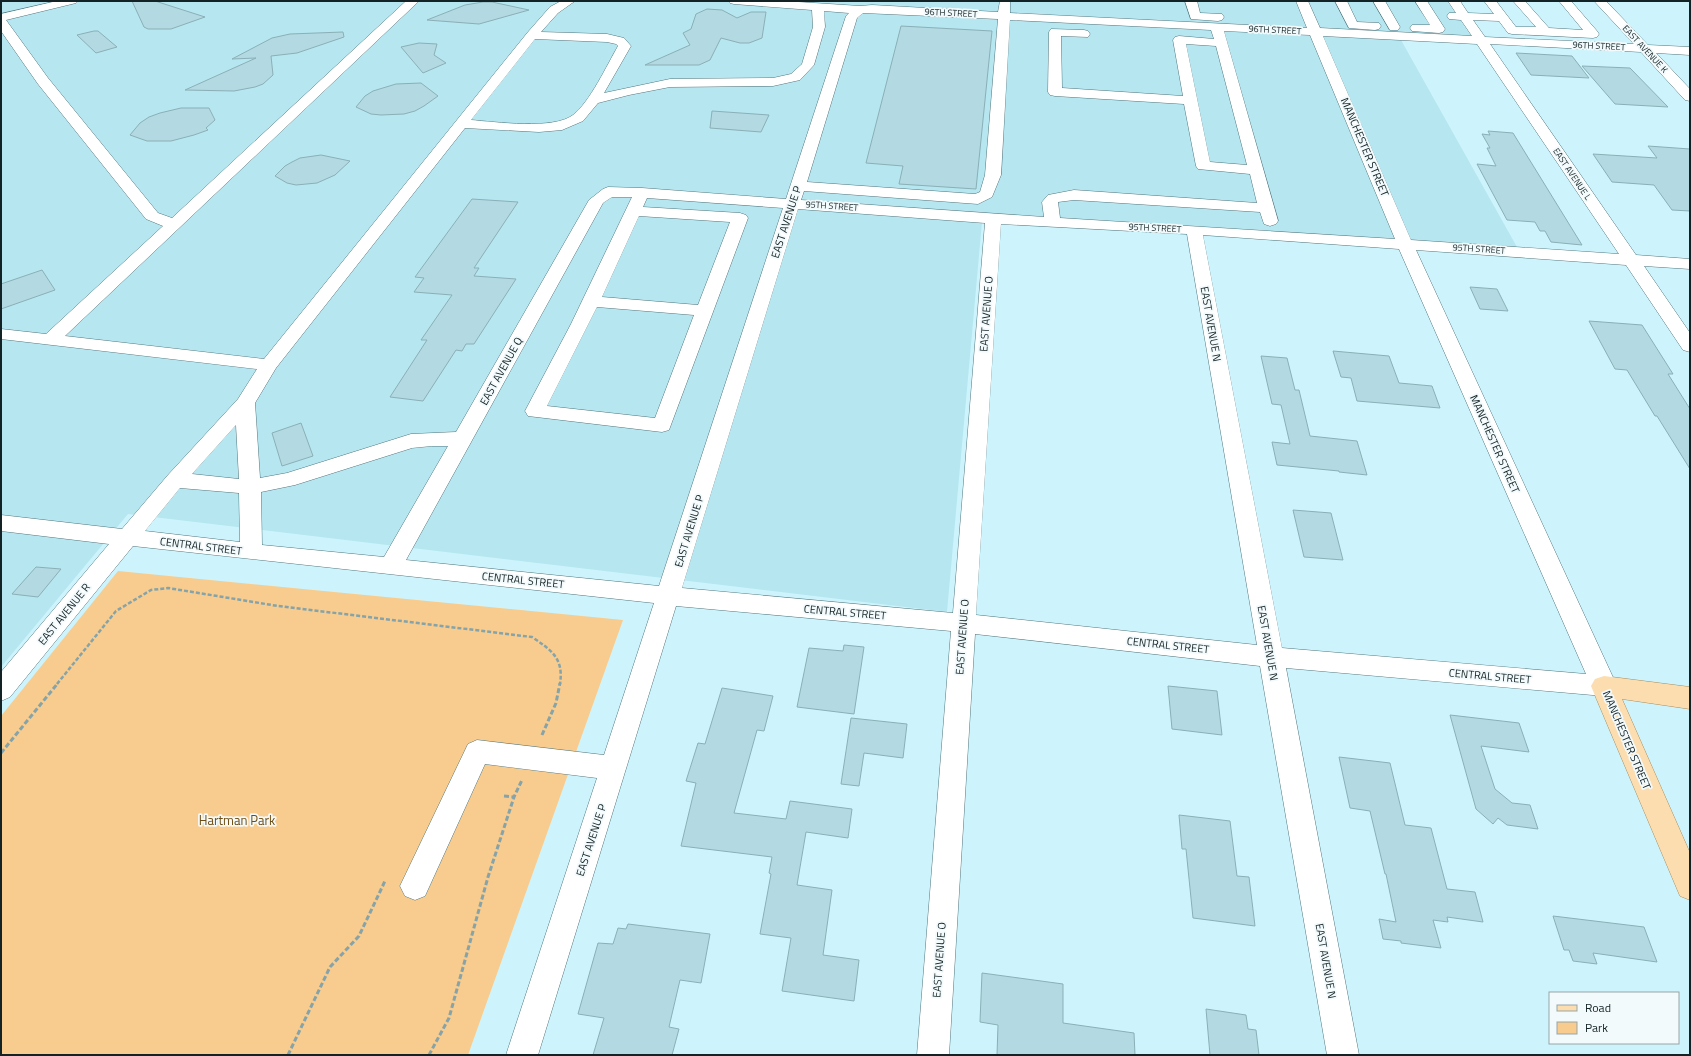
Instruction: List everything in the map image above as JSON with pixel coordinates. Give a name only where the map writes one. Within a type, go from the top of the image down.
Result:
[{"type":"main road","name":"CENTRAL STREET","points":[[1604,686],[1690,698]]},
{"type":"main road","name":"MANCHESTER STREET","points":[[1604,686],[1690,886]]},
{"type":"street","points":[[1,18],[72,1]]},
{"type":"street","points":[[50,340],[413,1]]},
{"type":"street","name":"EAST AVENUE R","points":[[1,690],[175,480],[245,403],[269,365],[532,34],[554,10],[569,1]]},
{"type":"street","name":"96TH STREET","points":[[734,1],[860,10],[872,9],[1690,51]]},
{"type":"street","points":[[1379,1],[1394,27]]},
{"type":"street","points":[[1341,8],[1353,25],[1438,29],[1421,1]]},
{"type":"street","name":"EAST AVENUE L","points":[[1454,1],[1690,346]]},
{"type":"street","points":[[1490,1],[1512,30],[1593,34],[1565,1]]},
{"type":"street","points":[[1519,1],[1546,32]]},
{"type":"street","name":"EAST AVENUE K","points":[[1600,1],[1690,98]]},
{"type":"street","points":[[795,195],[940,196],[978,199],[987,194],[993,175],[1004,16],[1001,2]]},
{"type":"street","points":[[593,100],[670,83],[773,82],[795,77],[808,66],[819,27],[818,6]]},
{"type":"street","points":[[1179,11],[1193,6],[1195,16],[1269,20]]},
{"type":"street","name":"MANCHESTER STREET","points":[[1309,7],[1316,32],[1405,244],[1604,686]]},
{"type":"street","name":"EAST AVENUE P","points":[[522,1055],[852,16],[860,10]]},
{"type":"street","points":[[1430,15],[1502,18]]},
{"type":"street","points":[[1054,19],[1055,92],[1190,100]]},
{"type":"street","points":[[1,22],[43,81],[152,216],[174,224]]},
{"type":"street","points":[[1217,27],[1274,235]]},
{"type":"street","points":[[1055,32],[1095,35]]},
{"type":"street","points":[[460,124],[539,128],[562,126],[578,118],[593,100],[625,46],[620,41],[607,38],[532,34]]},
{"type":"street","points":[[1164,39],[1221,43]]},
{"type":"street","points":[[1179,40],[1203,166],[1256,170]]},
{"type":"street","name":"EAST AVENUE Q","points":[[391,566],[597,200],[608,192],[621,192]]},
{"type":"street","name":"95TH STREET","points":[[621,192],[747,200],[795,195],[937,214],[1274,235],[1690,264]]},
{"type":"street","points":[[642,193],[591,301],[535,411],[662,425],[747,200]]},
{"type":"street","points":[[1052,222],[1050,202],[1053,198],[1074,195],[1266,208]]},
{"type":"street","points":[[937,214],[940,196]]},
{"type":"street","points":[[634,211],[740,218]]},
{"type":"street","name":"EAST AVENUE O","points":[[933,1055],[962,623],[993,218]]},
{"type":"street","name":"EAST AVENUE N","points":[[1194,230],[1343,1055]]},
{"type":"street","points":[[591,301],[705,311]]},
{"type":"street","points":[[1,334],[269,365]]},
{"type":"street","points":[[245,403],[250,487],[251,552]]},
{"type":"street","points":[[175,480],[250,487],[288,480],[411,441],[463,439]]},
{"type":"street","name":"CENTRAL STREET","points":[[1,523],[251,552],[669,596],[962,623],[1271,657],[1604,686]]},
{"type":"street","points":[[415,886],[477,752],[614,768]]},
{"type":"path","points":[[1,753],[116,611],[151,590],[168,588],[285,607],[532,637],[550,649],[559,665],[561,683],[554,708],[514,797],[488,877],[449,1018],[429,1055]]},
{"type":"path","points":[[504,796],[514,797]]},
{"type":"path","points":[[288,1055],[330,968],[359,936],[385,881]]},
{"type":"shaded area","points":[[1,1],[1447,1],[1476,43],[1401,40],[1522,256],[982,222],[947,612],[128,514],[1,667]]},
{"type":"green space","name":"Hartman Park","points":[[118,571],[623,620],[468,1055],[1,1055],[1,716]]},
{"type":"building","points":[[132,1],[155,1],[205,17],[171,29],[148,29],[144,27]]},
{"type":"building","points":[[492,2],[529,10],[479,24],[427,20],[465,5]]},
{"type":"building","points":[[707,9],[722,10],[737,18],[751,12],[766,12],[762,38],[749,43],[740,43],[721,38],[710,60],[699,65],[645,65],[690,45],[683,33],[691,29],[696,14]]},
{"type":"building","points":[[901,26],[992,31],[976,189],[899,184],[903,166],[866,163]]},
{"type":"building","points":[[98,31],[117,47],[96,53],[77,35]]},
{"type":"building","points":[[343,32],[344,37],[297,53],[271,56],[273,75],[263,84],[255,87],[234,91],[185,90],[256,58],[232,59],[272,38],[290,34]]},
{"type":"building","points":[[419,43],[437,44],[434,55],[446,63],[423,73],[401,47]]},
{"type":"building","points":[[1516,53],[1572,56],[1589,78],[1531,75]]},
{"type":"building","points":[[1582,66],[1630,68],[1668,107],[1615,104]]},
{"type":"building","points":[[421,83],[438,96],[415,111],[404,114],[381,115],[371,114],[356,107],[365,96],[373,91],[396,84]]},
{"type":"building","points":[[181,108],[209,108],[215,120],[206,128],[208,130],[171,141],[147,141],[130,135],[140,123],[149,117]]},
{"type":"building","points":[[712,111],[769,115],[761,132],[710,128]]},
{"type":"building","points":[[1488,131],[1513,133],[1582,245],[1551,242],[1545,231],[1540,231],[1535,222],[1507,220],[1477,164],[1496,166],[1487,148],[1490,148],[1482,134],[1490,135]]},
{"type":"building","points":[[1648,146],[1690,149],[1690,211],[1672,210],[1654,185],[1612,182],[1593,154],[1657,158]]},
{"type":"building","points":[[321,155],[350,161],[335,175],[317,183],[296,185],[287,183],[275,176],[285,166],[300,158]]},
{"type":"building","points":[[472,199],[518,202],[474,268],[479,268],[474,276],[516,279],[474,344],[466,344],[462,351],[456,350],[423,401],[390,397],[427,340],[421,340],[452,295],[414,292],[424,278],[415,277]]},
{"type":"building","points":[[42,270],[55,290],[1,309],[1,284]]},
{"type":"building","points":[[1470,287],[1497,289],[1508,311],[1480,309]]},
{"type":"building","points":[[1589,321],[1642,325],[1673,374],[1668,374],[1690,409],[1690,469],[1627,370],[1615,369]]},
{"type":"building","points":[[1333,351],[1389,356],[1399,383],[1432,386],[1440,408],[1357,401],[1351,378],[1341,377]]},
{"type":"building","points":[[1261,356],[1287,358],[1295,390],[1299,390],[1310,436],[1357,441],[1367,475],[1277,465],[1272,442],[1290,444],[1281,405],[1272,404]]},
{"type":"building","points":[[301,423],[313,456],[282,466],[272,433]]},
{"type":"building","points":[[1293,510],[1331,513],[1343,560],[1304,557]]},
{"type":"building","points":[[36,567],[61,569],[38,597],[12,594]]},
{"type":"building","points":[[844,645],[864,647],[854,714],[797,707],[809,648],[843,651]]},
{"type":"building","points":[[1168,686],[1217,691],[1222,735],[1172,729]]},
{"type":"building","points":[[722,688],[773,696],[764,731],[757,730],[734,813],[786,819],[790,801],[852,809],[848,838],[806,832],[797,885],[832,890],[823,955],[859,960],[854,1001],[782,991],[791,938],[760,934],[771,874],[769,873],[772,857],[681,846],[696,783],[686,781],[698,743],[705,744]]},
{"type":"building","points":[[1450,715],[1519,723],[1529,752],[1481,746],[1495,789],[1512,803],[1530,805],[1538,829],[1507,825],[1498,818],[1493,824],[1476,809]]},
{"type":"building","points":[[851,718],[907,724],[903,758],[864,753],[859,786],[841,784]]},
{"type":"building","points":[[1339,757],[1390,763],[1405,825],[1431,828],[1447,889],[1475,892],[1483,922],[1447,917],[1448,922],[1433,920],[1441,948],[1383,939],[1379,919],[1396,922],[1386,874],[1370,811],[1350,808]]},
{"type":"building","points":[[1179,815],[1230,821],[1237,876],[1249,877],[1255,926],[1193,918],[1186,849],[1182,849]]},
{"type":"building","points":[[1553,916],[1644,927],[1657,962],[1593,953],[1597,964],[1573,961],[1569,950],[1564,950]]},
{"type":"building","points":[[628,924],[710,934],[701,983],[680,980],[669,1027],[679,1029],[672,1055],[593,1055],[604,1018],[578,1014],[598,943],[613,944],[618,928],[626,929]]},
{"type":"building","points":[[982,973],[1063,984],[1063,1023],[1134,1033],[1135,1055],[997,1055],[998,1025],[980,1022]]},
{"type":"building","points":[[1206,1009],[1246,1015],[1248,1029],[1256,1030],[1259,1055],[1210,1055]]}]
